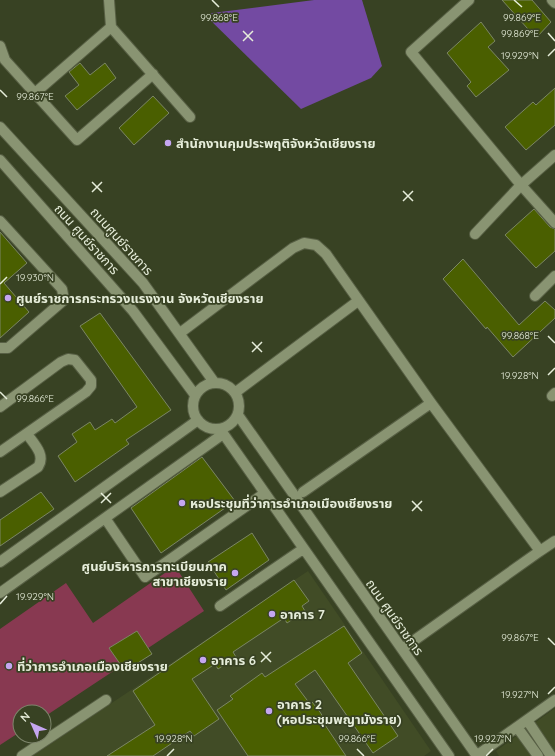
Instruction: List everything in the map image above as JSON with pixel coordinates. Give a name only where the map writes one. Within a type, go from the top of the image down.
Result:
[{"type":"street","points":[[109,0],[111,27],[190,117]]},
{"type":"street","points":[[470,0],[411,52],[521,185],[555,223]]},
{"type":"street","points":[[552,0],[555,3]]},
{"type":"street","points":[[35,93],[111,27]]},
{"type":"street","points":[[0,46],[5,60],[77,140],[153,74]]},
{"type":"street","name":"ถนนศูนย์ราชการ","points":[[0,127],[143,283],[214,382]]},
{"type":"street","points":[[475,234],[521,185],[555,155]]},
{"type":"street","name":"ถนน ศูนย์ราชการ","points":[[0,160],[133,311],[195,395]]},
{"type":"street","points":[[0,221],[62,290],[64,300],[8,348],[0,348]]},
{"type":"street","points":[[180,333],[293,248],[304,243],[316,245],[326,254],[431,403],[540,551]]},
{"type":"street","points":[[535,296],[555,276]]},
{"type":"street","points":[[236,392],[358,301]]},
{"type":"street","points":[[0,407],[61,362],[68,359],[76,360],[91,380],[91,386],[86,392],[0,452]]},
{"type":"street","points":[[0,593],[105,518],[221,431],[227,426],[238,415],[240,407],[236,392],[222,383],[214,382],[207,384],[195,395],[193,408],[198,420],[207,427],[221,431],[449,756]]},
{"type":"street","points":[[303,492],[431,403]]},
{"type":"street","name":"ถนน ศูนย์ราชการ","points":[[238,415],[477,756],[555,700]]},
{"type":"street","points":[[0,562],[198,420]]},
{"type":"street","points":[[0,492],[38,467],[41,463],[42,459],[39,451],[27,434]]},
{"type":"street","points":[[105,518],[145,577],[265,493]]},
{"type":"street","points":[[402,649],[555,541]]},
{"type":"street","points":[[220,606],[303,549]]},
{"type":"street","points":[[22,756],[106,700]]},
{"type":"street","points":[[527,720],[551,756]]},
{"type":"street","points":[[517,727],[538,756]]},
{"type":"shaded area","points":[[314,0],[362,0],[382,66],[371,78],[301,109],[204,14]]},
{"type":"shaded area","points":[[175,566],[204,611],[52,712],[52,704],[12,704],[12,737],[0,745],[0,629],[66,583],[93,623]]},
{"type":"shaded area","points":[[308,571],[431,751],[424,756],[33,756]]},
{"type":"shaded area","points":[[555,708],[555,756],[499,756],[496,751]]},
{"type":"building","points":[[502,0],[532,0],[551,22],[536,38]]},
{"type":"building","points":[[481,22],[495,41],[488,47],[509,70],[476,97],[467,86],[471,82],[447,53]]},
{"type":"building","points":[[80,63],[90,75],[105,63],[116,78],[77,110],[65,96],[79,85],[69,72]]},
{"type":"building","points":[[555,88],[555,125],[526,150],[505,127],[533,102],[536,105]]},
{"type":"building","points":[[153,96],[169,113],[134,145],[119,128]]},
{"type":"building","points":[[534,209],[550,227],[555,229],[555,251],[536,268],[505,235]]},
{"type":"building","name":"ศูนย์ราชการกระทรวงแรงงาน จังหวัดเชียงราย","points":[[0,232],[27,263],[4,283],[29,312],[0,338]]},
{"type":"building","points":[[463,259],[519,325],[545,301],[555,310],[555,318],[513,357],[487,327],[486,329],[443,279]]},
{"type":"building","points":[[100,313],[171,410],[126,440],[129,444],[75,482],[58,456],[77,442],[72,434],[90,422],[95,430],[112,419],[115,423],[137,407],[80,326]]},
{"type":"building","name":"หอประชุมที่ว่าการอำเภอเมืองเชียงราย","points":[[202,457],[235,501],[161,553],[131,508]]},
{"type":"building","points":[[41,492],[54,509],[0,546],[0,520]]},
{"type":"building","points":[[252,533],[269,560],[226,590],[208,562]]},
{"type":"building","points":[[294,580],[309,601],[302,606],[305,611],[287,623],[284,618],[233,652],[236,657],[218,669],[215,664],[192,679],[219,719],[194,736],[190,731],[153,756],[107,756],[155,725],[133,691]]},
{"type":"building","points":[[344,626],[362,653],[348,663],[398,736],[373,753],[315,670],[295,684],[310,704],[312,702],[320,712],[323,717],[321,719],[346,756],[248,756],[217,710],[233,699],[230,696],[262,673],[265,677]]},
{"type":"building","points":[[137,631],[152,654],[125,671],[109,648]]},
{"type":"place","name":"สำนักงานคุมประพฤติจังหวัดเชียงราย","points":[[168,143]]},
{"type":"place","name":"ศูนย์ราชการกระทรวงแรงงาน จังหวัดเชียงราย","points":[[8,298]]},
{"type":"place","name":"หอประชุมที่ว่าการอำเภอเมืองเชียงราย","points":[[182,503]]},
{"type":"place","name":"ศูนย์บริหารการทะเบียนภาค สาขาเชียงราย","points":[[235,573]]},
{"type":"place","name":"อาคาร 7","points":[[272,614]]},
{"type":"place","name":"อาคาร 6","points":[[203,660]]},
{"type":"place","name":"ที่ว่าการอำเภอเมืองเชียงราย","points":[[9,666]]},
{"type":"place","name":"อาคาร 2 (หอประชุมพญามังราย)","points":[[269,711]]}]
